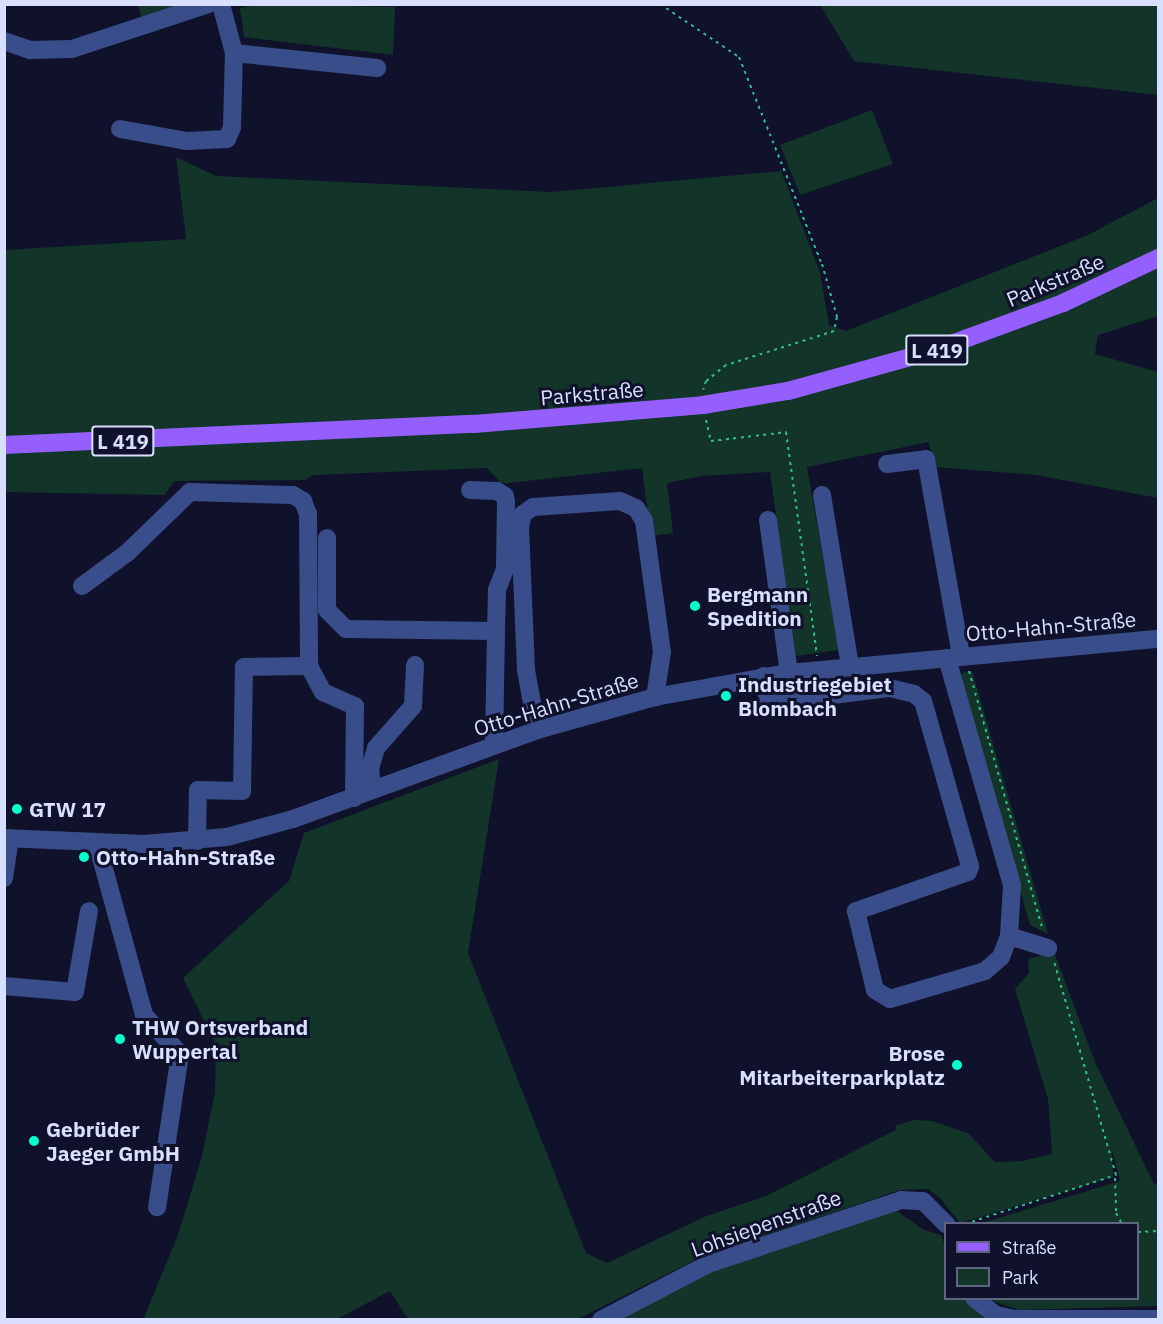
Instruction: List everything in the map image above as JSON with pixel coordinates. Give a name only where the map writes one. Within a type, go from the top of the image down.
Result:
[{"type":"main road","name":"Parkstraße","points":[[4,445],[474,424],[703,405],[788,391],[932,351],[1063,303],[1158,258]]},
{"type":"street","points":[[4,41],[30,50],[72,49],[208,4]]},
{"type":"street","points":[[120,129],[186,141],[227,139],[232,127],[234,53],[221,4]]},
{"type":"street","points":[[234,53],[377,68]]},
{"type":"street","points":[[887,464],[926,459],[958,657]]},
{"type":"street","points":[[470,490],[497,491],[506,502],[505,569],[497,590],[494,745]]},
{"type":"street","points":[[82,586],[127,553],[190,492],[292,495],[303,501],[308,514],[309,666],[323,692],[355,706],[354,798]]},
{"type":"street","points":[[822,495],[850,666]]},
{"type":"street","points":[[537,730],[526,670],[520,527],[523,514],[533,507],[620,501],[636,508],[644,521],[662,652],[655,697]]},
{"type":"street","points":[[768,520],[789,673]]},
{"type":"street","points":[[327,538],[327,610],[346,629],[496,631]]},
{"type":"street","name":"Otto-Hahn-Straße","points":[[4,878],[7,838],[97,843],[197,841],[261,829],[354,798],[537,730],[655,697],[789,673],[1158,639]]},
{"type":"street","name":"Otto-Hahn-Straße","points":[[958,657],[1012,885],[1009,936]]},
{"type":"street","points":[[372,790],[370,769],[376,748],[413,706],[415,665]]},
{"type":"street","points":[[197,841],[198,790],[242,791],[244,667],[309,666]]},
{"type":"street","points":[[764,676],[768,700],[777,702],[890,688],[914,694],[923,701],[970,867],[968,872],[856,910],[876,990],[882,997],[890,999],[985,971],[1001,957],[1009,936],[1048,948]]},
{"type":"street","points":[[97,843],[144,1015],[180,1054],[157,1207]]},
{"type":"street","points":[[4,986],[75,993],[89,911]]},
{"type":"street","name":"Lohsiepenstraße","points":[[601,1320],[708,1264],[901,1200],[923,1201],[944,1223]]},
{"type":"street","points":[[975,1300],[996,1315],[1015,1319],[1158,1319]]},
{"type":"path","points":[[660,4],[739,57],[819,254],[837,316],[834,331],[726,365],[706,381],[703,405]]},
{"type":"path","points":[[958,657],[1048,948],[1115,1178],[1116,1213],[1121,1222]]},
{"type":"path","points":[[972,1222],[1115,1178]]},
{"type":"path","points":[[1139,1232],[1158,1232]]},
{"type":"green space","points":[[138,4],[191,5],[142,19]]},
{"type":"green space","points":[[257,4],[395,7],[393,55],[244,37],[240,8]]},
{"type":"green space","points":[[820,5],[1158,5],[1158,95],[854,61]]},
{"type":"green space","points":[[872,110],[893,164],[800,195],[780,145]]},
{"type":"green space","points":[[176,157],[216,176],[552,192],[781,171],[820,272],[829,325],[846,331],[1088,235],[1158,198],[1158,316],[1098,335],[1095,354],[1158,372],[1158,498],[1036,475],[934,467],[929,442],[807,467],[839,650],[796,656],[770,472],[702,476],[667,483],[673,533],[651,536],[642,468],[508,483],[501,483],[487,468],[314,475],[305,480],[174,481],[165,495],[5,492],[5,250],[186,239]]},
{"type":"green space","points":[[972,671],[1048,934],[1030,925],[959,681],[962,673]]},
{"type":"green space","points":[[499,759],[468,953],[586,1253],[607,1263],[704,1217],[768,1195],[896,1130],[895,1126],[913,1120],[933,1121],[969,1134],[995,1162],[1022,1161],[1052,1154],[1048,1099],[1015,989],[1029,973],[1028,959],[1054,952],[1095,1062],[1154,1184],[1158,1183],[1158,1306],[1019,1310],[991,1300],[1139,1300],[1139,1222],[985,1222],[1120,1181],[1112,1149],[1113,1177],[963,1222],[959,1222],[940,1198],[928,1189],[900,1190],[701,1257],[578,1319],[408,1319],[390,1291],[337,1319],[143,1320],[178,1235],[202,1156],[215,1092],[216,1045],[183,978],[289,881],[304,833]]},
{"type":"green space","points":[[894,1209],[924,1230],[941,1235],[944,1243],[944,1300],[967,1300],[991,1320],[613,1320],[715,1267]]},
{"type":"place","name":"Bergmann Spedition","points":[[695,606]]},
{"type":"place","name":"Industriegebiet Blombach","points":[[726,696]]},
{"type":"place","name":"GTW 17","points":[[17,809]]},
{"type":"place","name":"Otto-Hahn-Straße","points":[[84,857]]},
{"type":"place","name":"THW Ortsverband Wuppertal","points":[[120,1039]]},
{"type":"place","name":"Brose Mitarbeiterparkplatz","points":[[957,1065]]},
{"type":"place","name":"Gebrüder Jaeger GmbH","points":[[34,1141]]}]
